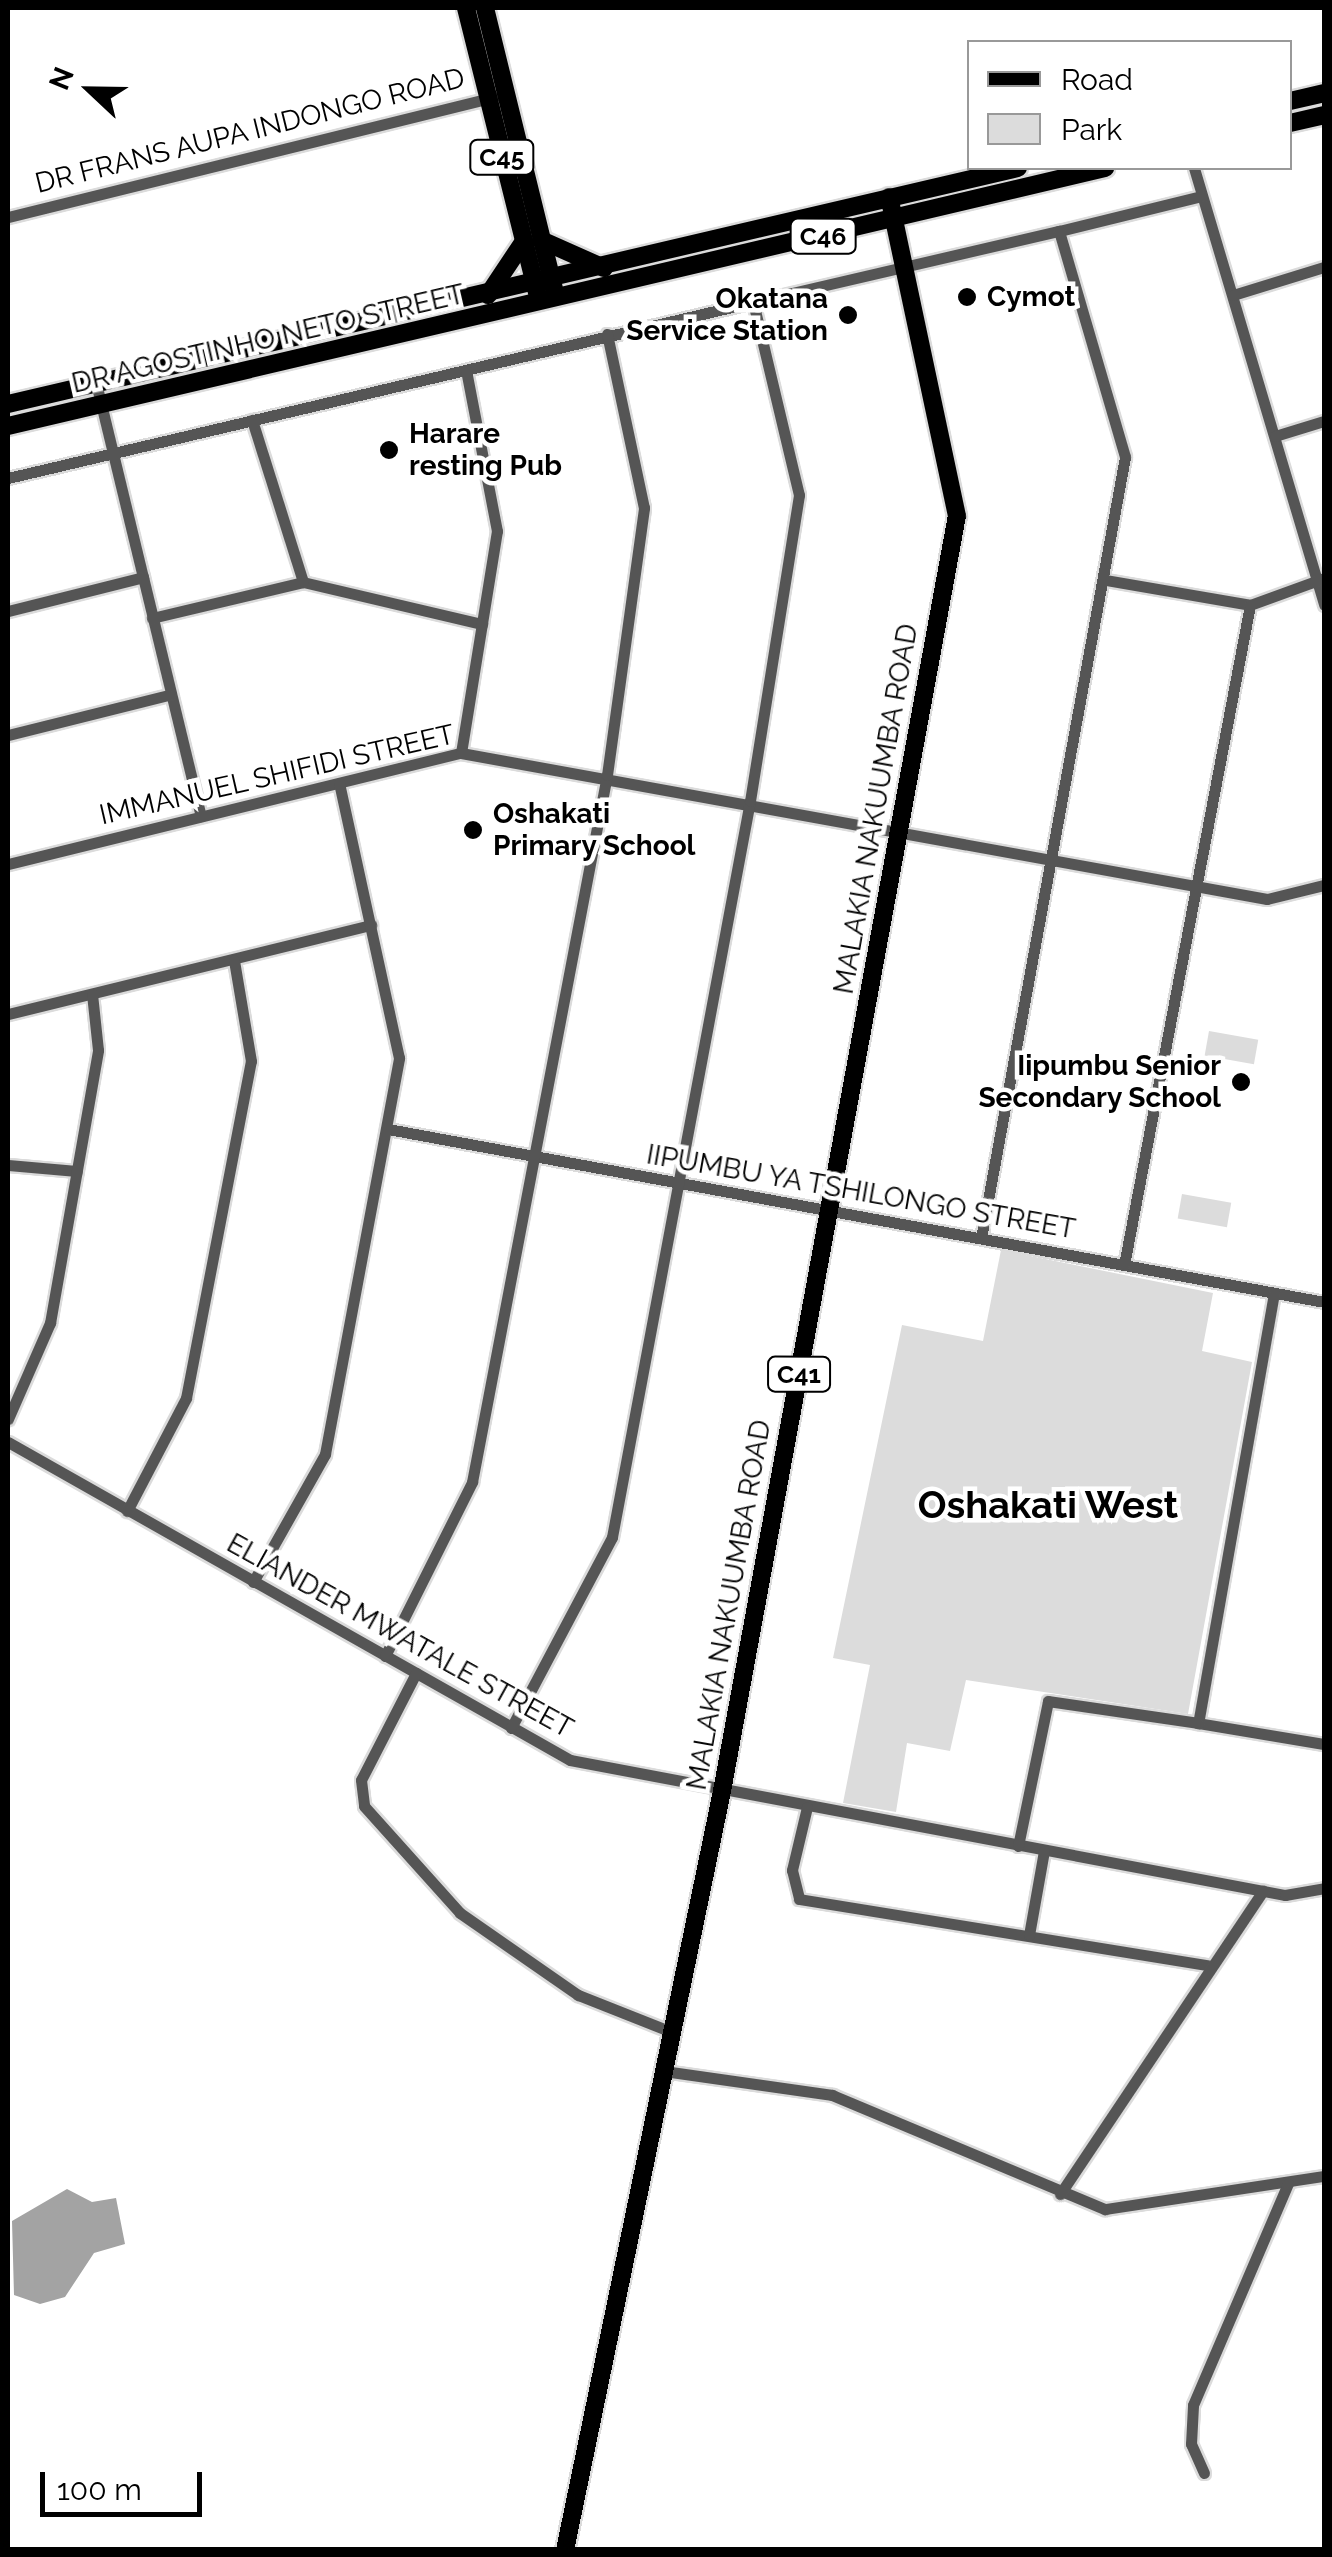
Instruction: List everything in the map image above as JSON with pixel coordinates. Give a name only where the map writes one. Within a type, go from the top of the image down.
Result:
[{"type":"main road","name":"C45","points":[[466,8],[496,96],[549,305]]},
{"type":"main road","name":"C45","points":[[485,8],[496,96]]},
{"type":"main road","points":[[1292,101],[1324,93]]},
{"type":"main road","points":[[1292,123],[1324,115]]},
{"type":"main road","name":"C46","points":[[543,285],[1009,170]]},
{"type":"main road","name":"C46","points":[[549,305],[1097,170]]},
{"type":"main road","name":"MALAKIA NAKUUMBA ROAD","points":[[565,2550],[722,1792],[957,516],[889,197]]},
{"type":"main road","points":[[488,296],[506,280],[532,241],[608,269]]},
{"type":"main road","name":"DR AGOSTINHO NETO STREET","points":[[8,404],[543,285]]},
{"type":"main road","name":"DR AGOSTINHO NETO STREET","points":[[8,426],[549,305]]},
{"type":"street","name":"DR FRANS AUPA INDONGO ROAD","points":[[8,217],[496,96]]},
{"type":"street","points":[[1194,170],[1321,579],[1324,606]]},
{"type":"street","points":[[8,478],[1201,196]]},
{"type":"street","points":[[981,1238],[1106,580],[1124,446],[1058,231]]},
{"type":"street","points":[[1233,295],[1324,267]]},
{"type":"street","points":[[511,1728],[606,1560],[750,801],[799,495],[753,302]]},
{"type":"street","points":[[385,1656],[466,1505],[607,775],[644,508],[607,334]]},
{"type":"street","points":[[461,753],[496,518],[466,370]]},
{"type":"street","points":[[96,383],[201,816]]},
{"type":"street","points":[[252,420],[303,582]]},
{"type":"street","points":[[1274,436],[1324,421]]},
{"type":"street","points":[[8,610],[143,576]]},
{"type":"street","points":[[1106,580],[1250,605],[1321,579]]},
{"type":"street","points":[[152,618],[303,582],[482,624]]},
{"type":"street","points":[[1124,1265],[1250,605]]},
{"type":"street","points":[[8,735],[169,695]]},
{"type":"street","name":"IMMANUEL SHIFIDI STREET","points":[[8,864],[461,753],[607,775],[1276,899],[1324,885]]},
{"type":"street","points":[[253,1582],[325,1454],[388,1129],[400,1042],[339,782]]},
{"type":"street","points":[[8,1014],[371,926]]},
{"type":"street","points":[[127,1511],[186,1398],[251,1061],[234,960]]},
{"type":"street","points":[[8,1419],[45,1350],[98,1050],[92,994]]},
{"type":"street","name":"IIPUMBU YA TSHILONGO STREET","points":[[388,1129],[1324,1302]]},
{"type":"street","points":[[8,1165],[77,1171]]},
{"type":"street","points":[[1198,1723],[1274,1292]]},
{"type":"street","name":"ELIANDER MWATALE STREET","points":[[8,1442],[570,1760],[1263,1892],[1324,1888]]},
{"type":"street","points":[[416,1673],[361,1780],[364,1806],[460,1914],[578,1996],[672,2032]]},
{"type":"street","points":[[1018,1846],[1048,1700],[1324,1744]]},
{"type":"street","points":[[807,1807],[792,1870],[799,1899],[1208,1965]]},
{"type":"street","points":[[1029,1936],[1044,1851]]},
{"type":"street","points":[[1060,2194],[1208,1965],[1263,1892]]},
{"type":"street","points":[[664,2071],[832,2095],[1060,2194],[1124,2208],[1324,2176]]},
{"type":"street","points":[[1204,2473],[1191,2444],[1192,2405],[1288,2182]]},
{"type":"green space","points":[[1209,1031],[1258,1040],[1254,1064],[1205,1056]]},
{"type":"green space","points":[[1182,1194],[1231,1203],[1227,1227],[1178,1219]]},
{"type":"green space","points":[[1001,1250],[1213,1293],[1202,1351],[1252,1362],[1188,1714],[966,1680],[950,1751],[907,1743],[896,1812],[843,1803],[870,1665],[833,1658],[902,1325],[983,1341]]},
{"type":"shaded area","points":[[67,2189],[92,2202],[116,2198],[125,2244],[94,2253],[65,2297],[40,2304],[14,2295],[12,2221]]},
{"type":"place","name":"Cymot","points":[[967,297]]},
{"type":"place","name":"Okatana Service Station","points":[[848,315]]},
{"type":"place","name":"Harare resting Pub","points":[[389,450]]},
{"type":"place","name":"Oshakati Primary School","points":[[473,830]]},
{"type":"place","name":"Iipumbu Senior Secondary School","points":[[1241,1082]]},
{"type":"district","name":"Oshakati West","points":[[1048,1505]]}]
